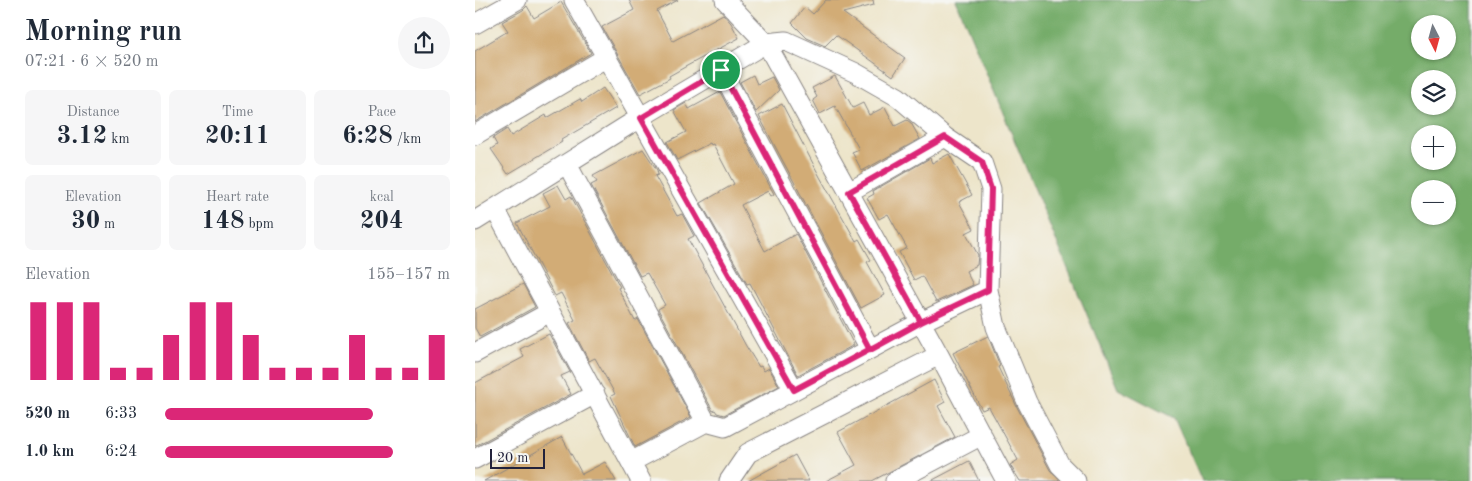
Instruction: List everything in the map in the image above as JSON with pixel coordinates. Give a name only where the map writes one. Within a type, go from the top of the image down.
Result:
[{"type":"street","points":[[475,24],[517,0]]},
{"type":"street","points":[[574,0],[794,390]]},
{"type":"street","points":[[725,0],[766,43],[921,322],[1006,481]]},
{"type":"street","points":[[475,220],[766,43],[786,41],[856,73],[898,97],[945,137],[982,162],[991,189],[988,290],[996,327],[1027,402],[1060,465],[1076,481]]},
{"type":"street","points":[[475,135],[607,57]]},
{"type":"street","points":[[721,70],[870,350]]},
{"type":"street","points":[[849,192],[945,137]]},
{"type":"street","points":[[567,164],[706,422],[725,427],[921,322],[988,290]]},
{"type":"street","points":[[495,209],[595,394],[635,475],[706,422]]},
{"type":"street","points":[[475,353],[550,312]]},
{"type":"street","points":[[729,481],[748,453],[939,355]]},
{"type":"street","points":[[475,459],[595,394]]},
{"type":"street","points":[[895,481],[982,435]]},
{"type":"green space","points":[[956,0],[1472,0],[1472,481],[1202,481],[1174,418],[1118,389]]},
{"type":"building","points":[[629,0],[678,0],[657,11],[673,41],[723,14],[731,23],[739,38],[640,94],[602,27],[634,10]]},
{"type":"building","points":[[826,0],[873,0],[874,5],[843,13],[905,58],[893,76],[836,35],[825,46],[807,38],[792,23],[805,7],[813,14]]},
{"type":"building","points":[[561,2],[591,53],[475,122],[475,51],[508,31],[502,22],[527,6],[534,18]]},
{"type":"building","points":[[753,75],[757,84],[772,77],[779,90],[756,112],[740,82]]},
{"type":"building","points":[[835,76],[853,108],[863,103],[869,115],[885,107],[895,126],[907,120],[911,123],[920,139],[862,171],[852,152],[859,149],[835,106],[820,114],[813,100],[817,97],[812,88]]},
{"type":"building","points":[[603,88],[616,108],[508,174],[491,149],[497,145],[493,138],[507,129],[511,136],[546,115],[547,118],[580,99],[582,102]]},
{"type":"building","points":[[720,92],[774,194],[771,196],[768,191],[741,205],[765,251],[796,234],[854,345],[798,375],[750,283],[747,284],[701,203],[734,184],[713,144],[711,145],[710,143],[677,160],[667,142],[686,132],[674,110],[686,103],[689,109]]},
{"type":"building","points":[[782,104],[856,241],[859,239],[871,260],[867,262],[885,295],[861,308],[759,116]]},
{"type":"building","points":[[643,149],[657,170],[658,175],[655,176],[677,216],[682,214],[694,236],[688,239],[746,346],[759,367],[761,366],[764,371],[769,368],[779,386],[724,415],[717,413],[715,410],[713,411],[658,309],[665,305],[647,273],[640,276],[591,185],[597,182],[593,176]]},
{"type":"building","points":[[949,154],[972,195],[959,202],[974,229],[966,233],[978,255],[977,265],[966,271],[973,285],[936,302],[922,276],[914,280],[899,252],[907,248],[888,214],[879,219],[867,198],[874,194],[873,191],[930,158],[932,163]]},
{"type":"building","points":[[558,185],[566,199],[571,196],[620,287],[618,288],[635,321],[638,319],[691,417],[635,447],[611,396],[615,394],[595,358],[589,361],[569,323],[575,320],[561,293],[555,296],[517,223],[550,206],[543,193]]},
{"type":"building","points":[[523,284],[535,307],[480,337],[475,328],[475,309]]},
{"type":"building","points":[[549,334],[570,372],[561,376],[571,394],[475,446],[475,383],[524,357],[520,349]]},
{"type":"building","points":[[988,336],[1000,366],[998,367],[1017,407],[1050,470],[1060,481],[1020,481],[1010,465],[1018,460],[989,407],[982,410],[953,353]]},
{"type":"building","points":[[934,380],[945,402],[938,406],[955,437],[872,481],[826,481],[856,465],[838,432]]},
{"type":"building","points":[[562,437],[582,474],[605,462],[616,481],[484,481]]},
{"type":"building","points":[[795,455],[809,481],[748,481]]},
{"type":"building","points":[[969,461],[979,481],[931,481]]},
{"type":"route","points":[[721,70],[641,118],[794,390],[921,322],[988,290],[991,189],[982,162],[945,137],[849,192],[921,322],[870,350],[721,70]]}]
